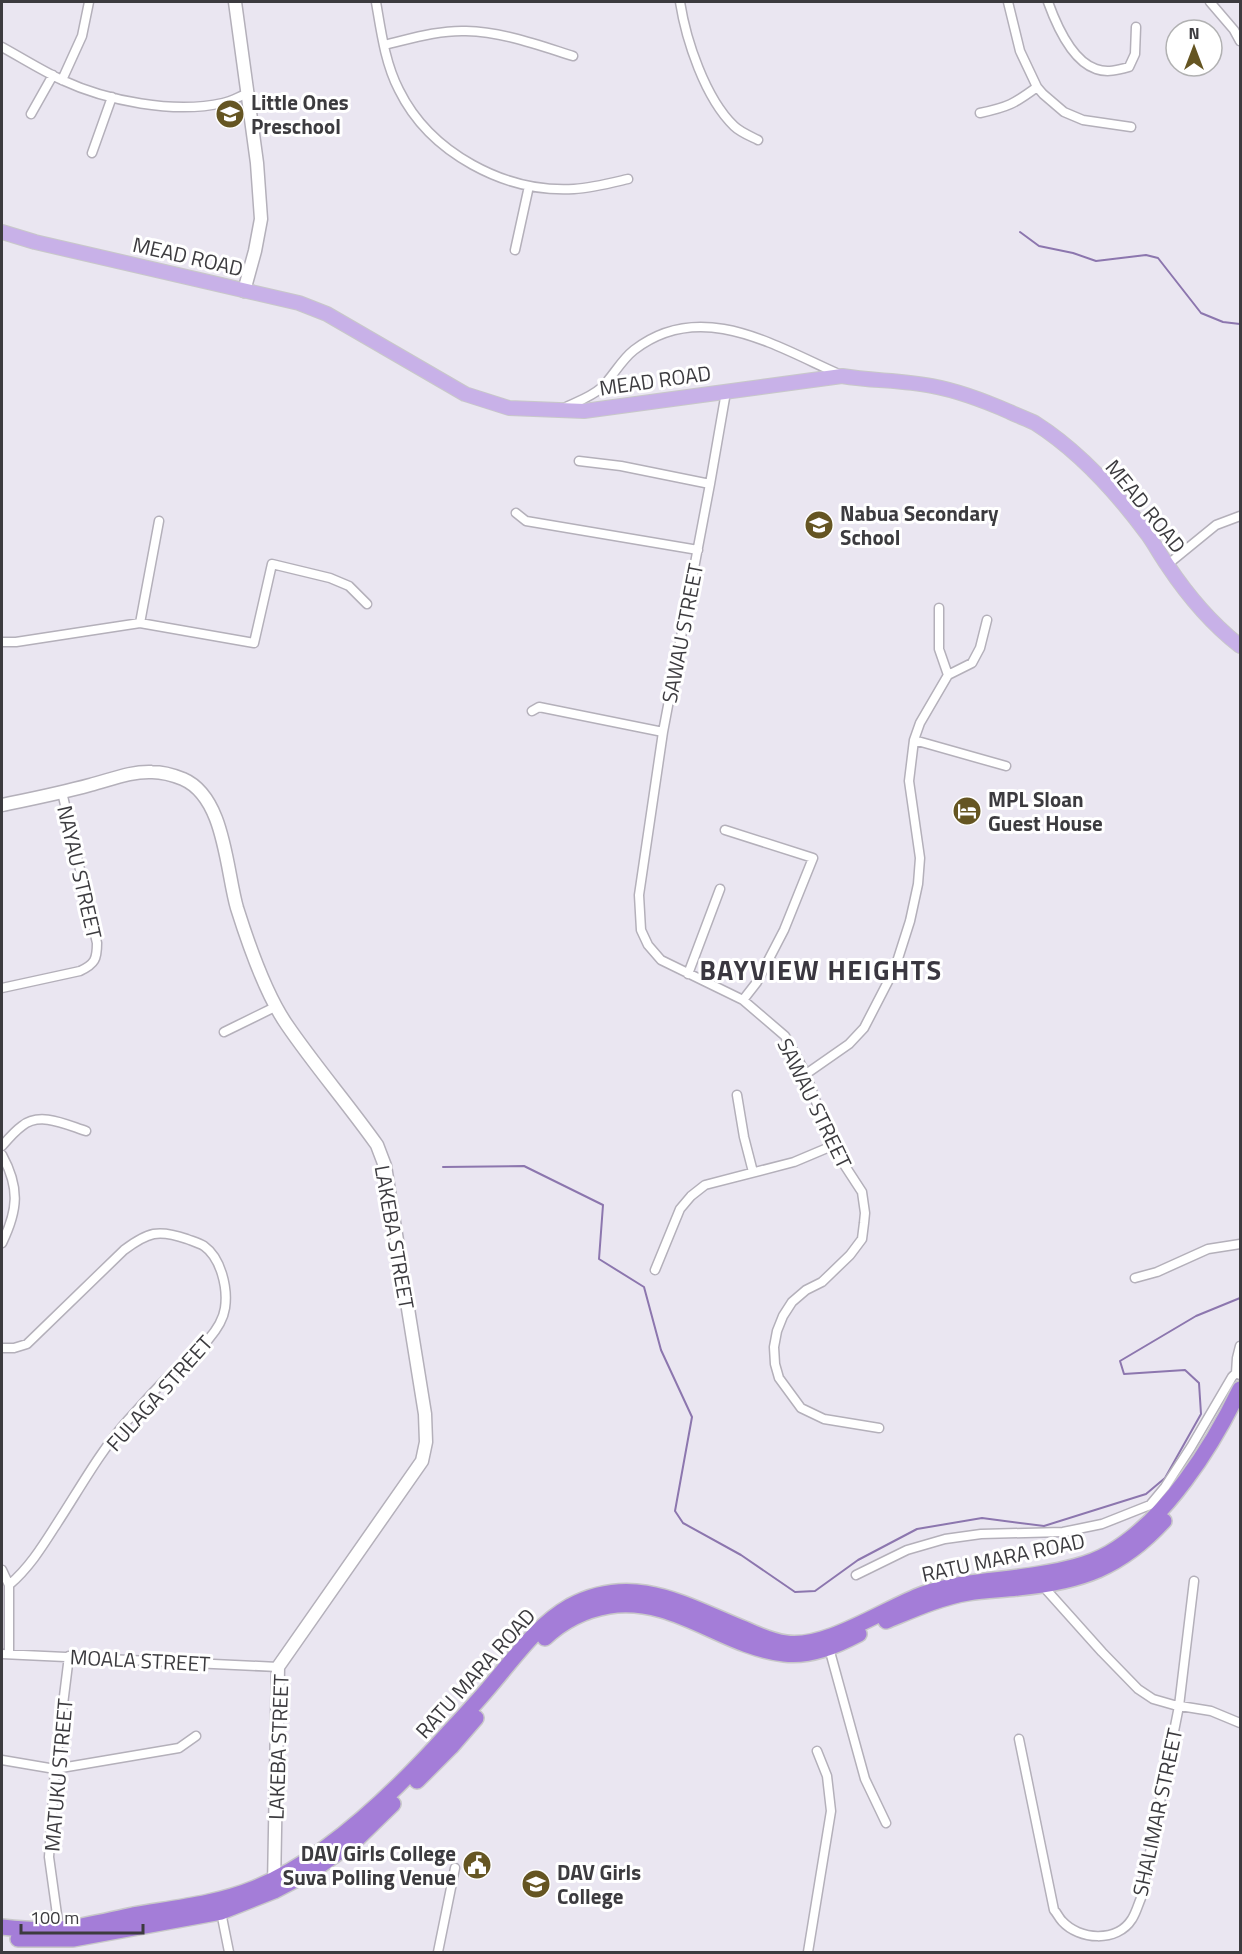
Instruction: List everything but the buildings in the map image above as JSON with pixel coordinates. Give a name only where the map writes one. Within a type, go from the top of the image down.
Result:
[{"type":"highway","name":"RATU MARA ROAD","points":[[274,1885],[328,1847],[391,1792],[446,1736],[527,1643],[556,1615],[569,1607],[582,1601],[614,1593],[653,1593],[686,1604],[767,1638],[800,1644],[824,1639],[944,1587],[972,1581],[1038,1574],[1092,1561],[1108,1554],[1135,1535],[1160,1511],[1213,1440],[1240,1389]]},
{"type":"highway","name":"RATU MARA ROAD","points":[[2,1938],[73,1940],[219,1906],[314,1870],[356,1840],[451,1747],[539,1644],[552,1632],[585,1611],[619,1604],[650,1606],[676,1613],[735,1640],[769,1651],[786,1654],[806,1653],[829,1648],[917,1608],[947,1597],[981,1590],[1062,1582],[1093,1573],[1115,1563],[1150,1536],[1220,1448],[1240,1410]]},
{"type":"highway","name":"RATU MARA ROAD","points":[[2,1927],[59,1929],[219,1906]]},
{"type":"main road","points":[[235,2],[249,93],[261,219],[244,291]]},
{"type":"main road","name":"MEAD ROAD","points":[[2,232],[35,242],[299,303],[327,314],[465,394],[509,408],[584,411],[842,376],[934,386],[987,403],[1034,423],[1064,445],[1107,484],[1148,535],[1191,598],[1222,632],[1240,646]]},
{"type":"main road","name":"LAKEBA STREET","points":[[2,805],[134,774],[153,772],[186,780],[200,790],[211,807],[220,828],[236,904],[246,936],[276,1006],[285,1023],[377,1144],[385,1166],[425,1414],[426,1442],[422,1461],[278,1667],[274,1885]]},
{"type":"street","points":[[62,80],[82,36],[89,2]]},
{"type":"street","points":[[376,2],[384,45],[398,89],[411,112],[428,131],[463,160],[485,171],[529,186],[573,189],[628,179]]},
{"type":"street","points":[[680,2],[694,58],[718,107],[735,127],[758,140]]},
{"type":"street","points":[[1008,2],[1020,51],[1037,87],[1064,112],[1083,120],[1131,127]]},
{"type":"street","points":[[1048,2],[1074,54],[1095,69],[1113,71],[1129,67],[1135,54],[1136,27]]},
{"type":"street","points":[[1210,2],[1237,27],[1240,40]]},
{"type":"street","points":[[384,45],[436,33],[464,31],[514,38],[573,56]]},
{"type":"street","points":[[2,47],[62,80],[112,97],[158,105],[195,106],[224,103],[249,93]]},
{"type":"street","points":[[31,114],[53,75]]},
{"type":"street","points":[[980,113],[1017,102],[1037,87]]},
{"type":"street","points":[[92,153],[112,97]]},
{"type":"street","points":[[515,250],[529,186]]},
{"type":"street","points":[[558,411],[601,388],[627,355],[644,342],[656,336],[692,327],[735,330],[842,376]]},
{"type":"street","name":"SAWAU STREET","points":[[726,392],[663,732],[639,895],[641,930],[648,945],[661,960],[743,1000],[785,1036],[806,1074],[832,1146],[862,1192],[865,1213],[862,1239],[838,1268],[792,1302],[783,1316],[774,1347],[775,1364],[779,1378],[801,1408],[824,1419],[879,1428]]},
{"type":"street","points":[[579,461],[621,466],[710,484]]},
{"type":"street","points":[[516,513],[526,521],[698,550]]},
{"type":"street","points":[[1167,565],[1216,525],[1240,516]]},
{"type":"street","points":[[141,623],[159,521]]},
{"type":"street","points":[[2,642],[16,642],[141,623],[254,643],[272,564],[330,578],[349,586],[366,604]]},
{"type":"street","points":[[939,608],[939,649],[948,675]]},
{"type":"street","points":[[806,1074],[849,1044],[864,1028],[895,968],[918,884],[920,858],[909,781],[914,740],[920,723],[948,675],[972,663],[980,648],[987,620]]},
{"type":"street","points":[[532,711],[539,707],[663,732]]},
{"type":"street","points":[[914,740],[1006,766]]},
{"type":"street","name":"NAYAU STREET","points":[[2,988],[80,971],[90,967],[97,956],[97,943],[62,792]]},
{"type":"street","points":[[725,830],[813,858],[784,930],[757,982],[743,1000]]},
{"type":"street","points":[[688,974],[720,889]]},
{"type":"street","points":[[224,1032],[276,1006]]},
{"type":"street","points":[[737,1095],[753,1172]]},
{"type":"street","points":[[2,1146],[24,1124],[38,1119],[53,1120],[86,1131]]},
{"type":"street","points":[[654,1270],[680,1209],[705,1185],[794,1162],[832,1146]]},
{"type":"street","points":[[2,1155],[8,1166],[16,1201],[2,1243]]},
{"type":"street","name":"FULAGA STREET","points":[[2,1348],[14,1348],[27,1344],[124,1250],[142,1237],[158,1233],[191,1240],[212,1254],[220,1268],[225,1287],[225,1308],[218,1327],[163,1382],[110,1442],[32,1563],[9,1585]]},
{"type":"street","points":[[1135,1278],[1157,1272],[1208,1249],[1240,1244]]},
{"type":"street","points":[[856,1575],[907,1550],[945,1539],[981,1534],[1063,1532],[1102,1524],[1150,1505],[1165,1487],[1238,1374],[1237,1358],[1240,1346]]},
{"type":"street","points":[[2,1570],[9,1585],[5,1654]]},
{"type":"street","name":"SHALIMAR STREET","points":[[1020,1739],[1054,1910],[1062,1922],[1081,1934],[1100,1937],[1118,1932],[1131,1921],[1141,1898],[1179,1706],[1194,1581]]},
{"type":"street","points":[[1058,1603],[1062,1582]]},
{"type":"street","points":[[1042,1585],[1138,1689],[1153,1699],[1211,1711],[1240,1723]]},
{"type":"street","points":[[829,1648],[865,1779],[886,1823]]},
{"type":"street","name":"MOALA STREET","points":[[5,1654],[278,1667]]},
{"type":"street","name":"MATUKU STREET","points":[[59,1929],[49,1857],[55,1769],[69,1656]]},
{"type":"street","points":[[2,1760],[55,1769],[179,1748],[196,1736]]},
{"type":"street","points":[[808,1953],[831,1811],[828,1776],[817,1751]]},
{"type":"street","points":[[438,1953],[455,1868]]},
{"type":"street","points":[[219,1906],[229,1953]]},
{"type":"waterway","points":[[1020,232],[1039,246],[1073,253],[1096,261],[1146,255],[1158,258],[1201,313],[1223,322],[1240,324]]},
{"type":"waterway","points":[[443,1167],[524,1166],[603,1205],[599,1259],[644,1287],[661,1350],[692,1417],[675,1511],[683,1523],[741,1555],[795,1592],[815,1591],[858,1560],[917,1529],[982,1518],[1044,1526],[1146,1494],[1165,1478],[1201,1414],[1199,1383],[1185,1370],[1124,1374],[1120,1361],[1196,1316],[1240,1298]]},
{"type":"place","name":"Little Ones Preschool","points":[[230,114]]},
{"type":"place","name":"Nabua Secondary School","points":[[819,525]]},
{"type":"place","name":"MPL Sloan Guest House","points":[[967,811]]},
{"type":"place","name":"DAV Girls College Suva Polling Venue","points":[[477,1865]]},
{"type":"place","name":"DAV Girls College","points":[[536,1884]]},
{"type":"district","name":"BAYVIEW HEIGHTS","points":[[821,969]]}]
